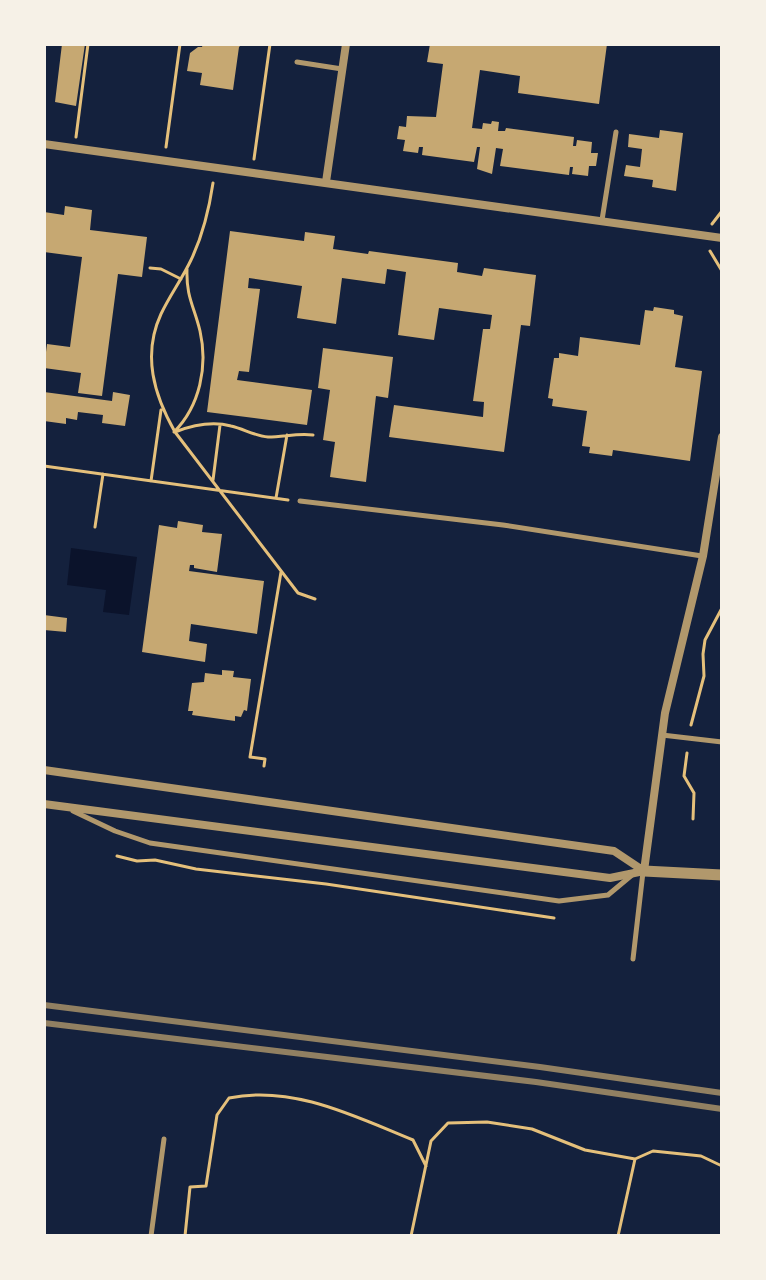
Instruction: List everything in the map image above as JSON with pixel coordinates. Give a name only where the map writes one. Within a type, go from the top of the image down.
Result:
[{"type":"street","points":[[326,182],[346,44]]},
{"type":"street","points":[[44,144],[722,238]]},
{"type":"street","points":[[638,872],[661,734],[703,556],[722,437]]},
{"type":"street","points":[[44,770],[614,851],[638,872]]},
{"type":"street","points":[[44,804],[610,878],[638,872],[722,875]]},
{"type":"lane","points":[[297,62],[342,69]]},
{"type":"lane","points":[[602,220],[616,132]]},
{"type":"lane","points":[[300,501],[503,525],[703,556]]},
{"type":"lane","points":[[661,734],[722,742]]},
{"type":"lane","points":[[65,807],[115,831],[150,843],[559,901],[608,895],[638,872]]},
{"type":"lane","points":[[633,959],[638,872]]},
{"type":"lane","points":[[151,1236],[164,1139]]},
{"type":"path","points":[[74,148],[88,44]]},
{"type":"path","points":[[164,160],[180,44]]},
{"type":"path","points":[[252,172],[270,44]]},
{"type":"path","points":[[215,167],[207,220],[187,269],[161,315],[151,358],[153,384],[174,432],[298,593],[315,599]]},
{"type":"path","points":[[150,268],[161,269],[181,279]]},
{"type":"path","points":[[174,432],[194,405],[203,360],[199,329],[187,293],[187,269]]},
{"type":"path","points":[[151,481],[162,408]]},
{"type":"path","points":[[174,432],[200,424],[220,425],[266,437],[297,433],[313,435]]},
{"type":"path","points":[[212,481],[220,425]]},
{"type":"path","points":[[276,498],[287,435]]},
{"type":"path","points":[[44,466],[300,501]]},
{"type":"path","points":[[95,527],[103,474]]},
{"type":"path","points":[[264,766],[265,759],[250,757],[281,572]]},
{"type":"path","points":[[691,725],[704,676],[705,640],[722,608]]},
{"type":"path","points":[[687,753],[684,776],[694,793],[693,819]]},
{"type":"path","points":[[117,856],[554,918]]},
{"type":"path","points":[[185,1236],[190,1187],[206,1186],[217,1115],[229,1098],[253,1093],[303,1098],[413,1140],[426,1166]]},
{"type":"path","points":[[411,1236],[431,1141],[448,1123],[487,1122],[532,1129],[585,1150],[635,1159],[653,1151],[701,1156],[722,1166]]},
{"type":"path","points":[[618,1236],[635,1159]]},
{"type":"water","points":[[71,548],[137,557],[129,615],[103,612],[106,590],[67,585]]},
{"type":"building","points":[[62,44],[85,44],[76,106],[55,102]]},
{"type":"building","points":[[203,44],[242,44],[233,90],[200,85],[202,73],[187,71],[190,53]]},
{"type":"building","points":[[430,44],[607,44],[599,104],[518,93],[520,76],[480,70],[472,128],[482,129],[483,123],[491,124],[492,121],[499,122],[498,131],[505,131],[506,128],[574,137],[573,146],[576,146],[577,140],[592,142],[591,153],[598,153],[596,166],[589,166],[588,176],[572,174],[573,167],[570,167],[569,175],[500,166],[503,149],[496,148],[492,174],[477,169],[480,147],[477,147],[474,162],[422,155],[423,147],[419,147],[418,153],[403,151],[405,140],[397,139],[399,126],[406,127],[407,116],[436,117],[443,64],[427,62]]},
{"type":"building","points":[[660,130],[683,133],[676,191],[652,187],[653,180],[624,176],[626,165],[640,167],[642,149],[628,147],[629,134],[659,138]]},
{"type":"building","points":[[65,206],[92,210],[90,230],[147,237],[142,277],[118,274],[102,396],[78,393],[81,373],[44,368],[47,344],[70,347],[82,257],[44,252],[44,212],[64,215]]},
{"type":"building","points":[[230,231],[304,241],[305,232],[335,236],[333,249],[458,263],[457,272],[482,276],[484,268],[536,275],[530,326],[521,325],[504,452],[389,437],[394,405],[483,417],[484,402],[473,401],[483,329],[490,329],[492,315],[439,308],[434,340],[398,335],[406,272],[387,269],[385,284],[342,278],[336,324],[297,318],[302,286],[249,278],[248,288],[260,289],[249,372],[239,371],[237,380],[312,390],[307,425],[207,412]]},
{"type":"building","points":[[654,307],[674,310],[674,314],[683,316],[675,367],[702,371],[690,461],[613,450],[612,456],[589,453],[590,447],[582,446],[587,411],[552,406],[553,399],[548,398],[554,358],[559,358],[559,353],[578,356],[580,337],[640,345],[645,310],[653,311]]},
{"type":"building","points":[[323,348],[393,357],[388,398],[376,396],[366,482],[330,477],[335,442],[323,440],[330,390],[318,388]]},
{"type":"building","points":[[44,392],[112,401],[113,392],[130,395],[125,426],[102,423],[103,415],[78,412],[77,420],[66,418],[66,424],[44,421]]},
{"type":"building","points":[[178,521],[203,525],[202,532],[222,534],[217,572],[194,568],[194,565],[190,565],[189,571],[264,581],[257,634],[191,624],[189,641],[207,644],[205,662],[142,652],[159,525],[177,528]]},
{"type":"building","points":[[44,615],[67,618],[66,632],[44,630]]},
{"type":"building","points":[[222,670],[234,671],[233,677],[251,679],[247,711],[244,710],[241,717],[235,716],[235,721],[192,715],[193,711],[188,711],[192,683],[204,682],[205,673],[222,675]]},
{"type":"railway","points":[[44,1005],[722,1093]]},
{"type":"railway","points":[[44,1023],[536,1082],[722,1109]]}]
